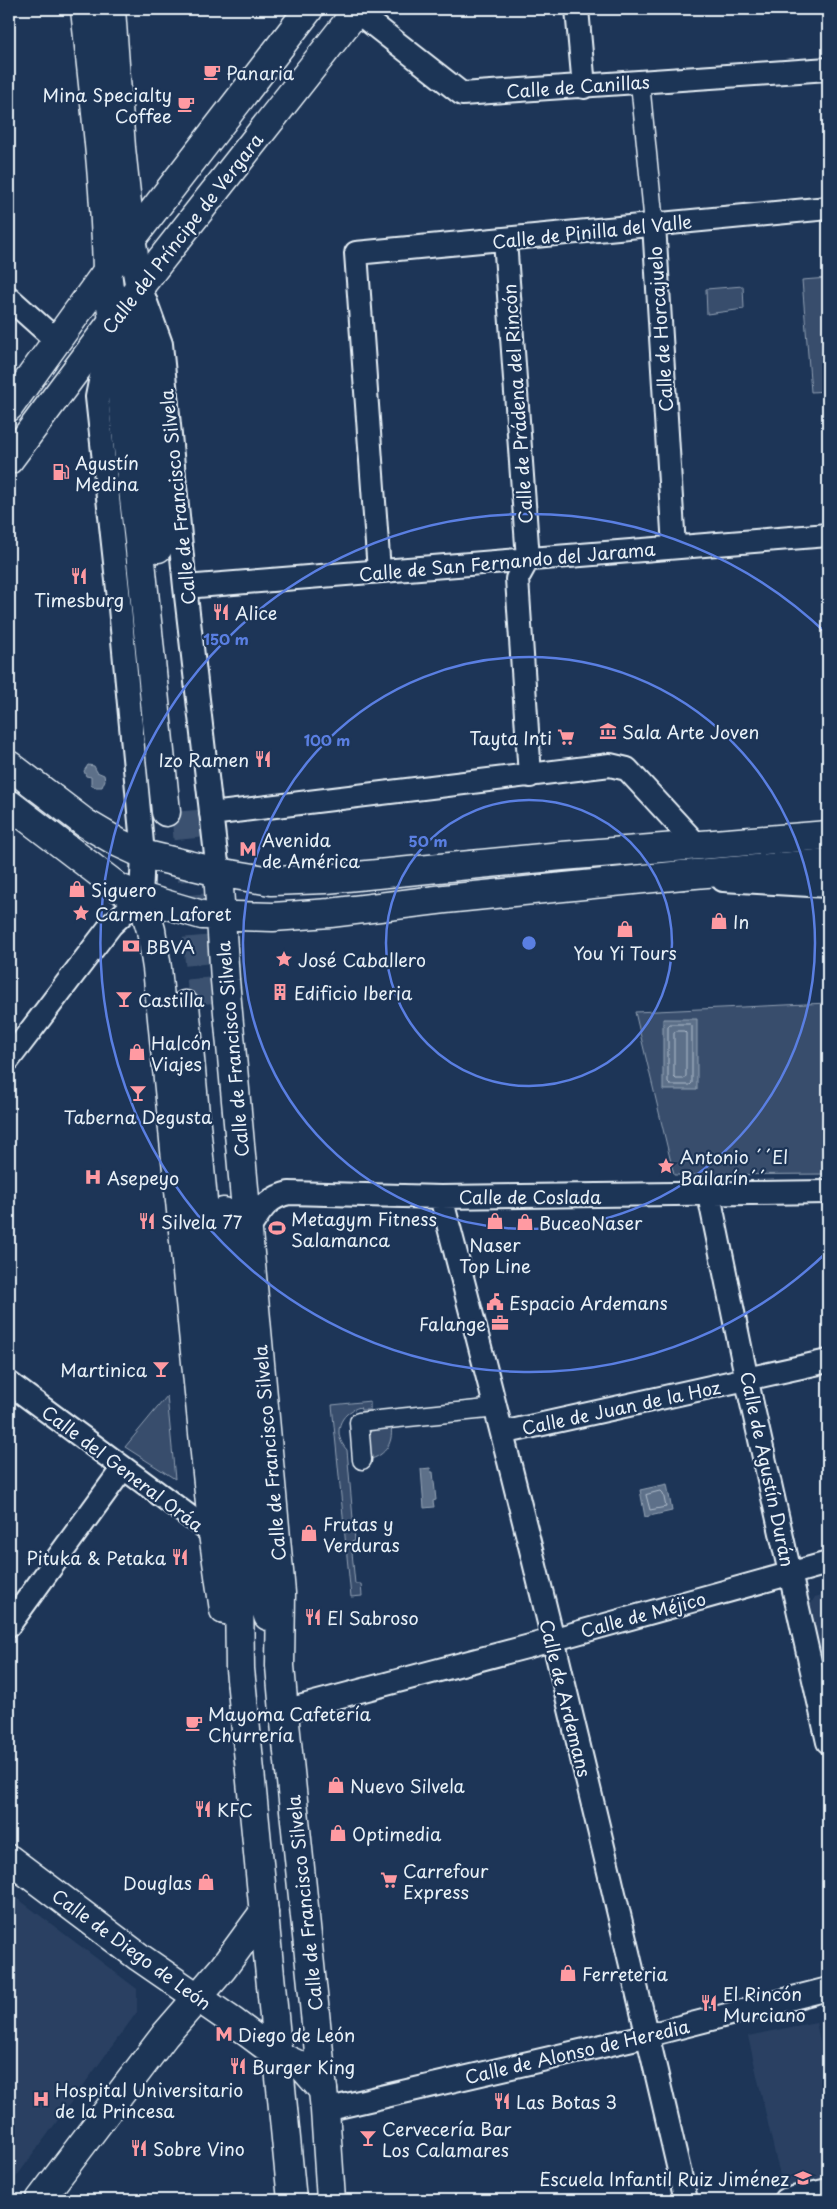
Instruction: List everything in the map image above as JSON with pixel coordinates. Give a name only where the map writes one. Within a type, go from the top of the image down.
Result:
[{"type":"main road","name":"Calle de Francisco Silvela","points":[[85,9],[100,152],[112,322],[139,541],[187,812]]},
{"type":"main road","name":"Calle de Francisco Silvela","points":[[110,9],[120,148],[131,239],[140,288],[140,346],[145,410],[187,812]]},
{"type":"main road","name":"Calle del Príncipe de Vergara","points":[[9,407],[131,239],[309,9]]},
{"type":"main road","name":"Calle del Príncipe de Vergara","points":[[9,460],[112,322],[357,10]]},
{"type":"main road","points":[[9,765],[85,823],[114,841],[143,854],[218,872],[271,881],[326,879],[828,834]]},
{"type":"main road","points":[[9,804],[119,888],[141,897],[202,915],[273,917],[330,913],[683,874],[828,863]]},
{"type":"main road","name":"Calle de Francisco Silvela","points":[[218,872],[225,980],[281,1594],[280,1666],[324,2100],[331,2200]]},
{"type":"main road","name":"Calle de Francisco Silvela","points":[[141,897],[151,930],[157,968],[213,1534],[221,1597],[240,1669]]},
{"type":"main road","name":"Calle de Francisco Silvela","points":[[280,1666],[262,1596],[194,1004],[238,1581],[240,1669],[292,2200]]},
{"type":"main road","name":"Calle de Diego de León","points":[[9,1859],[139,1957],[279,2056],[303,2067],[324,2100]]},
{"type":"main road","points":[[40,2200],[119,2094],[223,1968],[264,1912]]},
{"type":"street","points":[[578,9],[584,87]]},
{"type":"street","name":"Calle de Canillas","points":[[357,10],[462,94],[828,69]]},
{"type":"street","name":"Calle de Horcajuelo","points":[[640,82],[654,224],[674,547]]},
{"type":"street","name":"Calle de Pinilla del Valle","points":[[379,571],[356,252],[506,240],[828,208]]},
{"type":"street","name":"Calle de Prádena del Rincón","points":[[506,240],[528,559]]},
{"type":"street","name":"Calle de Francisco Silvela","points":[[140,288],[161,344],[186,587],[187,812],[218,872]]},
{"type":"street","points":[[9,298],[57,341]]},
{"type":"street","name":"Calle de Francisco Silvela","points":[[112,322],[96,397],[121,617],[143,854],[141,897]]},
{"type":"street","name":"Calle de San Fernando del Jarama","points":[[186,587],[828,534]]},
{"type":"street","points":[[528,559],[517,579],[530,776]]},
{"type":"street","points":[[187,812],[530,776],[610,765],[627,769],[697,845]]},
{"type":"street","points":[[683,874],[745,883],[828,886]]},
{"type":"street","points":[[9,1058],[112,925],[141,897]]},
{"type":"street","name":"Calle de Coslada","points":[[248,1230],[268,1202],[278,1195],[289,1193],[441,1197],[828,1192]]},
{"type":"street","name":"Calle de Agustín Durán","points":[[709,1195],[828,1742]]},
{"type":"street","name":"Calle de Ardemans","points":[[441,1197],[497,1408],[648,2034],[686,2200]]},
{"type":"street","name":"Calle de Juan de la Hoz","points":[[502,1433],[828,1361]]},
{"type":"street","name":"Calle del General Oráa","points":[[9,1383],[213,1534]]},
{"type":"street","points":[[362,1460],[359,1422],[497,1408]]},
{"type":"street","points":[[9,1625],[122,1468]]},
{"type":"street","name":"Calle de Méjico","points":[[284,1711],[828,1563]]},
{"type":"street","name":"Calle de Alonso de Heredia","points":[[324,2100],[648,2034],[828,1989]]},
{"type":"street","points":[[785,2200],[828,2190]]},
{"type":"shaded area","points":[[828,278],[828,391],[811,392],[802,280]]},
{"type":"shaded area","points":[[743,286],[744,309],[707,314],[706,289]]},
{"type":"shaded area","points":[[828,1003],[828,1174],[674,1175],[635,1012]]},
{"type":"shaded area","points":[[167,1396],[175,1479],[125,1447]]},
{"type":"shaded area","points":[[370,1401],[370,1410],[361,1410],[360,1407],[347,1414],[340,1425],[339,1431],[342,1444],[347,1450],[355,1541],[351,1542],[355,1584],[361,1584],[362,1596],[351,1597],[332,1405]]},
{"type":"shaded area","points":[[391,1427],[391,1439],[386,1449],[378,1456],[366,1460],[367,1437],[372,1429]]},
{"type":"shaded area","points":[[828,1593],[828,1695],[809,1607],[815,1597]]},
{"type":"shaded area","name":"Hospital Universitario de la Princesa","points":[[9,1892],[137,1989],[137,2012],[9,2187]]},
{"type":"shaded area","points":[[816,2022],[828,2079],[828,2179],[783,2189],[748,2036]]},
{"type":"water","points":[[88,765],[94,766],[97,772],[104,775],[105,780],[102,787],[95,787],[91,784],[91,777],[86,776],[84,771]]},
{"type":"water","points":[[663,1019],[697,1019],[697,1090],[663,1090]]},
{"type":"water","points":[[430,1468],[431,1472],[433,1472],[436,1500],[433,1501],[434,1507],[424,1508],[421,1469]]},
{"type":"water","points":[[667,1484],[672,1511],[645,1517],[640,1490]]},
{"type":"tunnel","points":[[185,811],[203,1004]]},
{"type":"place","name":"Panaria","points":[[212,72]]},
{"type":"place","name":"Mina Specialty Coffee","points":[[186,104]]},
{"type":"place","name":"Agustín Medina","points":[[61,472]]},
{"type":"place","name":"Timesburg","points":[[79,576]]},
{"type":"place","name":"Alice","points":[[221,612]]},
{"type":"place","name":"Sala Arte Joven","points":[[608,731]]},
{"type":"place","name":"Tayta Inti","points":[[566,737]]},
{"type":"place","name":"Izo Ramen","points":[[263,759]]},
{"type":"place","name":"Avenida de América","points":[[248,849]]},
{"type":"place","name":"Siguero","points":[[77,889]]},
{"type":"place","name":"Carmen Laforet","points":[[81,913]]},
{"type":"place","name":"In","points":[[719,921]]},
{"type":"place","name":"You Yi Tours","points":[[625,929]]},
{"type":"place","name":"BBVA","points":[[131,946]]},
{"type":"place","name":"José Caballero","points":[[284,959]]},
{"type":"place","name":"Edificio Iberia","points":[[280,992]]},
{"type":"place","name":"Castilla","points":[[124,999]]},
{"type":"place","name":"Halcón Viajes","points":[[137,1052]]},
{"type":"place","name":"Taberna Degusta","points":[[138,1093]]},
{"type":"place","name":"Antonio ´´El Bailarín´´","points":[[666,1166]]},
{"type":"place","name":"Asepeyo","points":[[93,1177]]},
{"type":"place","name":"Silvela 77","points":[[147,1221]]},
{"type":"place","name":"Naser Top Line","points":[[495,1221]]},
{"type":"place","name":"BuceoNaser","points":[[525,1222]]},
{"type":"place","name":"Metagym Fitness Salamanca","points":[[277,1228]]},
{"type":"place","name":"Espacio Ardemans","points":[[495,1302]]},
{"type":"place","name":"Falange","points":[[500,1323]]},
{"type":"place","name":"Martinica","points":[[161,1369]]},
{"type":"place","name":"Frutas y Verduras","points":[[309,1533]]},
{"type":"place","name":"Pituka & Petaka","points":[[180,1557]]},
{"type":"place","name":"El Sabroso","points":[[313,1617]]},
{"type":"place","name":"Mayoma Cafetería Churrería","points":[[194,1723]]},
{"type":"place","name":"Nuevo Silvela","points":[[336,1785]]},
{"type":"place","name":"KFC","points":[[203,1809]]},
{"type":"place","name":"Optimedia","points":[[338,1833]]},
{"type":"place","name":"Carrefour Express","points":[[389,1880]]},
{"type":"place","name":"Douglas","points":[[206,1882]]},
{"type":"place","name":"Ferreteria","points":[[568,1973]]},
{"type":"place","name":"El Rincón Murciano","points":[[709,2003]]},
{"type":"place","name":"Diego de León","points":[[224,2034]]},
{"type":"place","name":"Burger King","points":[[238,2066]]},
{"type":"place","name":"Hospital Universitario de la Princesa","points":[[41,2099]]},
{"type":"place","name":"Las Botas 3","points":[[502,2101]]},
{"type":"place","name":"Cervecería Bar Los Calamares","points":[[368,2138]]},
{"type":"place","name":"Sobre Vino","points":[[139,2148]]},
{"type":"place","name":"Escuela Infantil Ruiz Jiménez","points":[[803,2178]]}]
